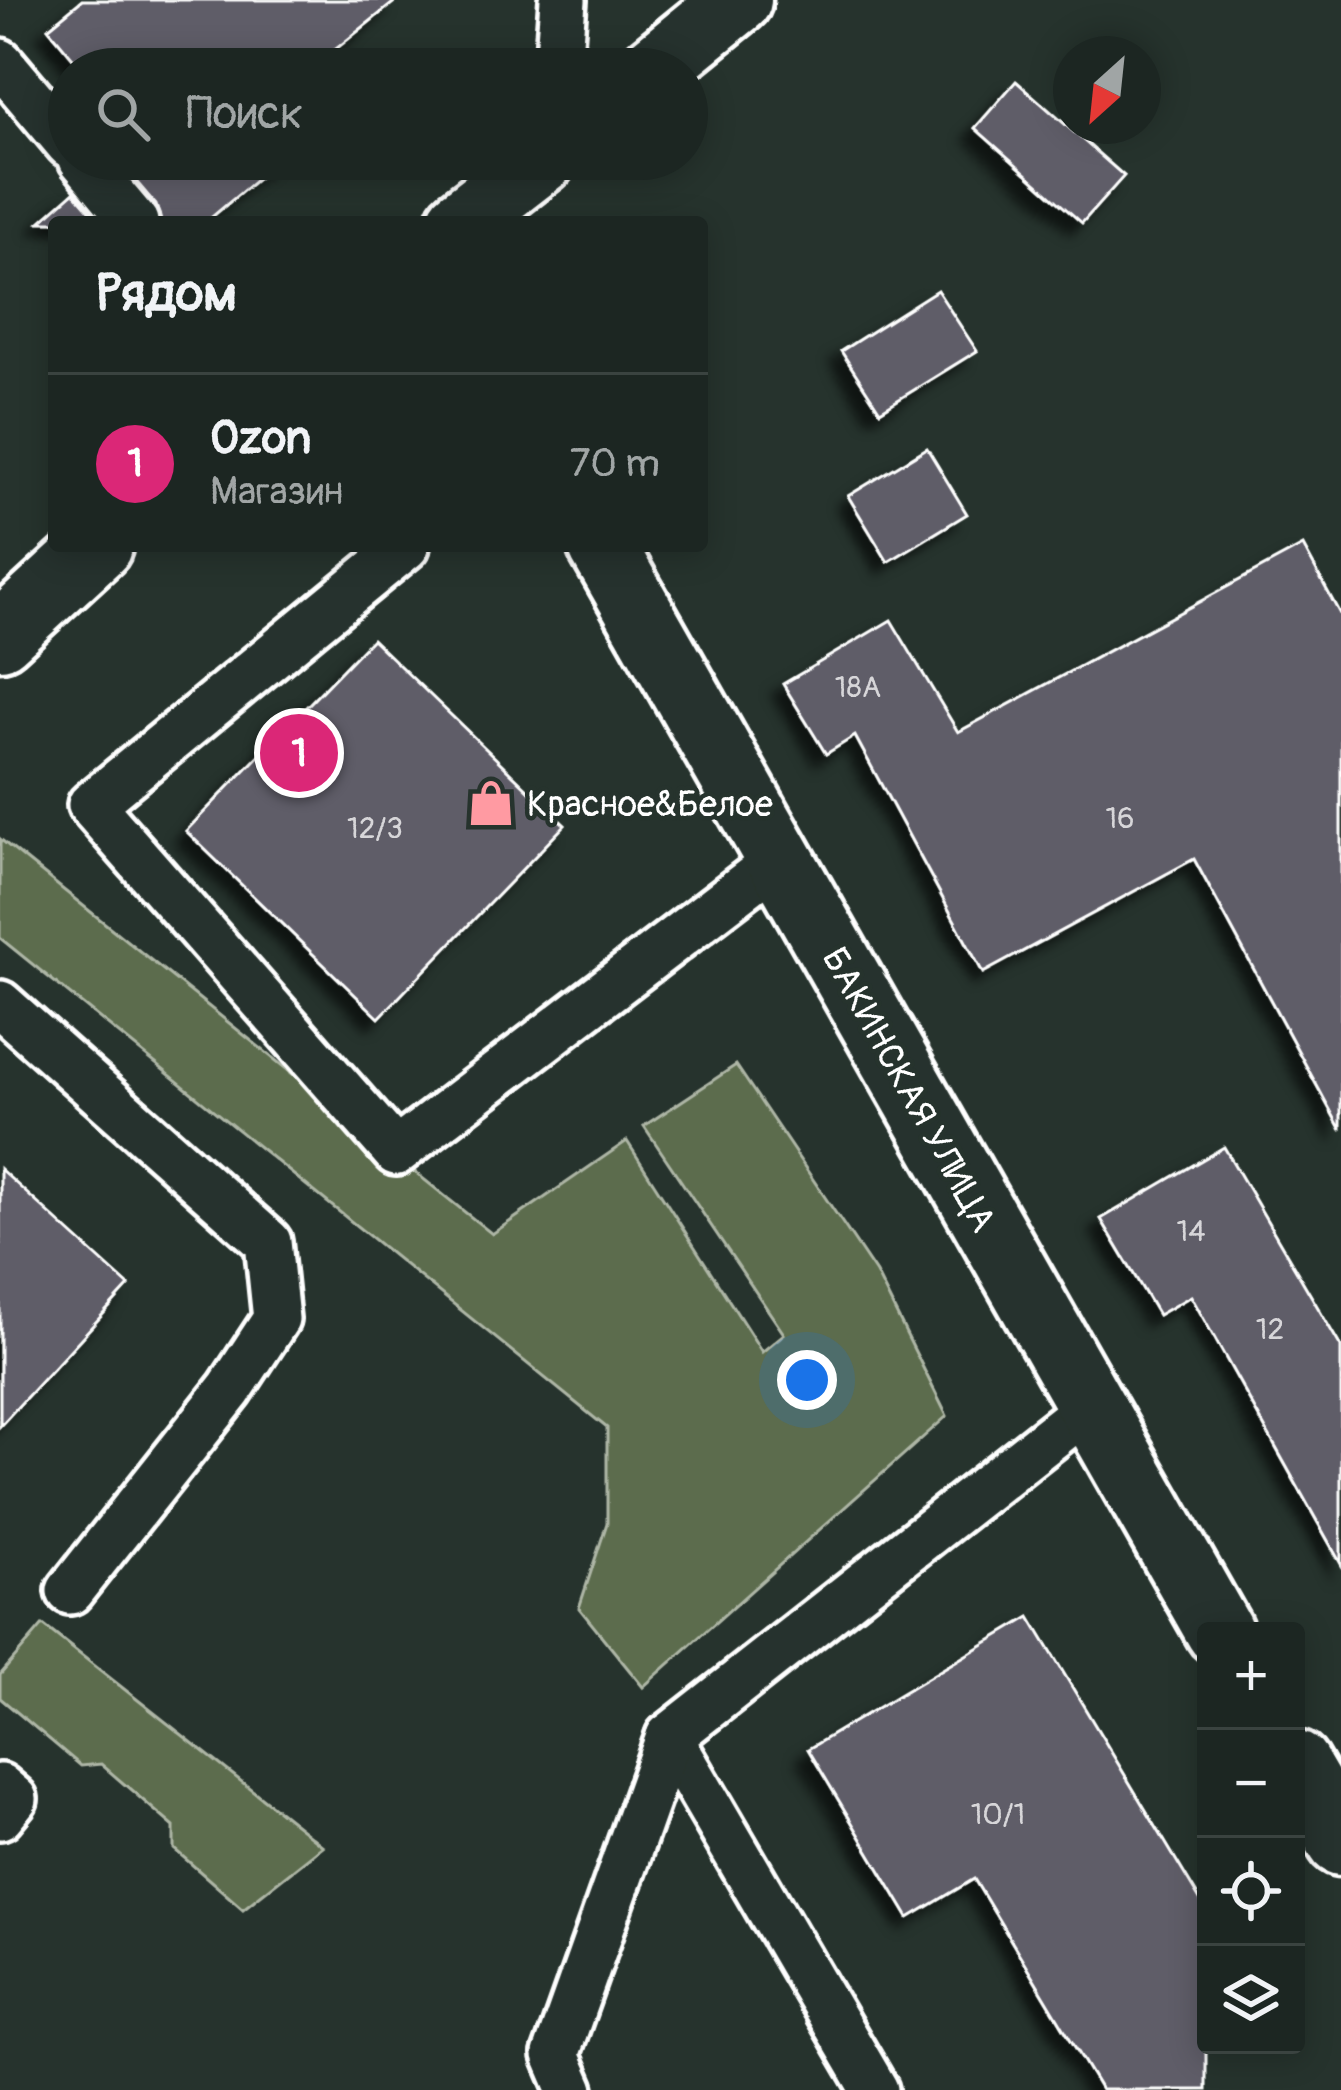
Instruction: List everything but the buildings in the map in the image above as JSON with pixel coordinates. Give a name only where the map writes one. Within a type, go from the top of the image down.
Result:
[{"type":"street","points":[[679,48],[738,0]]},
{"type":"street","points":[[469,216],[515,180]]},
{"type":"street","points":[[0,636],[91,552]]},
{"type":"street","name":"БАКИНСКАЯ УЛИЦА","points":[[605,552],[1214,1622]]},
{"type":"street","points":[[1305,1781],[1341,1843]]},
{"type":"lane","points":[[560,48],[563,0]]},
{"type":"lane","points":[[0,62],[48,119]]},
{"type":"lane","points":[[100,180],[130,216]]},
{"type":"lane","points":[[399,552],[91,805],[396,1152],[781,858]]},
{"type":"lane","points":[[0,1004],[268,1242],[276,1319],[230,1389],[70,1591]]},
{"type":"lane","points":[[572,2090],[556,2055],[669,1737],[1089,1407]]},
{"type":"lane","points":[[669,1737],[875,2090]]},
{"type":"lane","points":[[0,1787],[14,1799],[0,1816]]},
{"type":"green space","points":[[0,839],[492,1234],[627,1141],[762,1352],[784,1334],[644,1126],[736,1065],[876,1273],[947,1416],[643,1687],[579,1608],[607,1523],[607,1428],[0,938]]},
{"type":"green space","points":[[43,1625],[323,1846],[243,1909],[174,1849],[174,1827],[101,1764],[81,1766],[0,1698],[0,1675]]},
{"type":"place","name":"Ozon","points":[[299,753]]},
{"type":"place","name":"Красное&Белое","points":[[491,803]]}]
